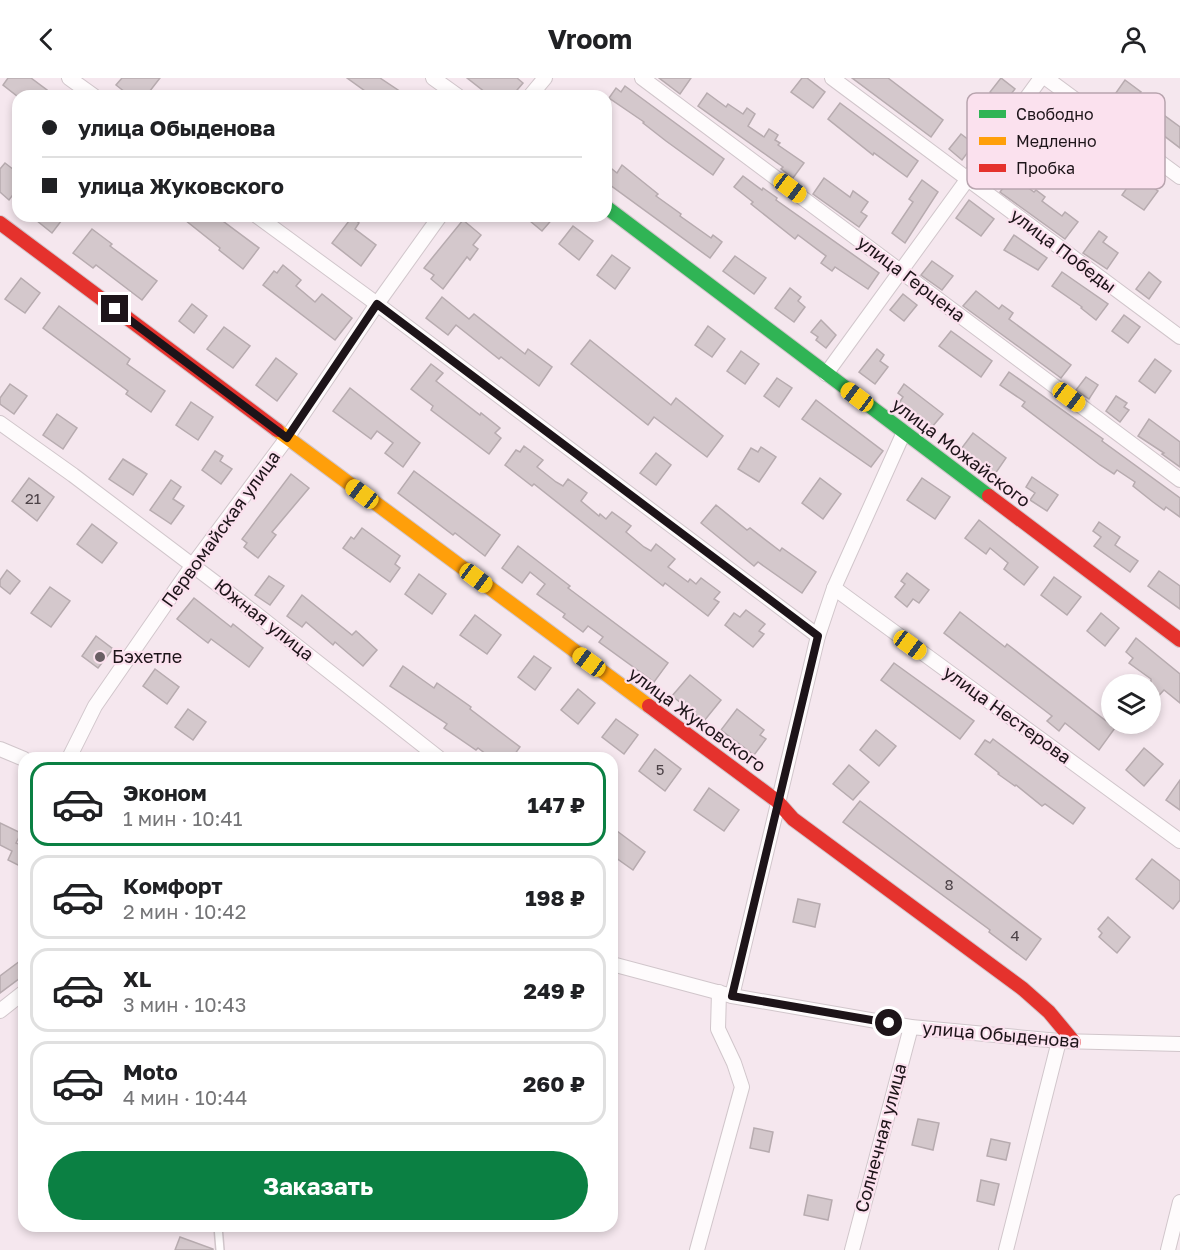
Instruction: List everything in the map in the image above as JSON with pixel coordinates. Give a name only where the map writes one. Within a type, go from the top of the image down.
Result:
[{"type":"street","points":[[69,78],[86,90]]},
{"type":"street","points":[[434,78],[450,90]]},
{"type":"street","points":[[535,90],[545,78]]},
{"type":"street","name":"улица Герцена","points":[[642,78],[1180,480]]},
{"type":"street","name":"улица Победы","points":[[832,78],[966,179]]},
{"type":"street","points":[[1030,93],[1041,78]]},
{"type":"street","points":[[1046,78],[1066,93]]},
{"type":"street","points":[[1165,166],[1180,177]]},
{"type":"street","points":[[826,374],[966,179]]},
{"type":"street","name":"улица Победы","points":[[979,189],[1180,338]]},
{"type":"street","name":"улица Можайского","points":[[612,212],[1180,640]]},
{"type":"street","points":[[265,222],[818,636]]},
{"type":"street","name":"Первомайская улица","points":[[72,752],[95,706],[192,566],[287,438],[377,304],[436,222]]},
{"type":"street","name":"улица Жуковского","points":[[0,223],[777,801],[793,819],[1023,989],[1049,1012],[1074,1042]]},
{"type":"street","name":"Южная улица","points":[[0,423],[73,475],[301,648],[431,752]]},
{"type":"street","points":[[697,1250],[742,1087],[718,1029],[725,994],[777,801],[818,636],[834,588],[904,432]]},
{"type":"street","name":"улица Нестерова","points":[[834,588],[1180,841]]},
{"type":"street","points":[[0,748],[18,756]]},
{"type":"street","name":"улица Обыденова","points":[[618,966],[725,994],[911,1027],[1074,1042],[1180,1044]]},
{"type":"street","points":[[0,1011],[18,997]]},
{"type":"street","name":"Солнечная улица","points":[[852,1250],[911,1027]]},
{"type":"street","points":[[1006,1250],[1059,1041]]},
{"type":"street","points":[[1168,1250],[1180,1202]]},
{"type":"lane","points":[[218,1232],[220,1250]]},
{"type":"building","points":[[8,78],[31,78],[47,90],[12,90],[12,92],[3,85]]},
{"type":"building","points":[[122,78],[160,78],[151,90],[122,90],[116,85]]},
{"type":"building","points":[[347,78],[380,78],[398,90],[364,90]]},
{"type":"building","points":[[467,78],[517,78],[523,83],[517,90],[482,90]]},
{"type":"building","points":[[659,78],[691,78],[680,94]]},
{"type":"building","points":[[802,78],[807,78],[825,92],[813,108],[791,92]]},
{"type":"building","points":[[852,78],[888,78],[943,120],[931,137]]},
{"type":"building","points":[[1001,78],[1015,89],[1012,93],[990,92]]},
{"type":"building","points":[[1125,80],[1141,92],[1140,93],[1116,93]]},
{"type":"building","points":[[625,86],[724,159],[713,175],[612,100],[612,94],[616,88],[621,92]]},
{"type":"building","points":[[707,93],[726,107],[728,104],[743,114],[747,108],[755,114],[748,126],[764,137],[769,129],[778,135],[775,140],[780,143],[778,145],[804,163],[793,178],[781,169],[783,167],[698,106]]},
{"type":"building","points":[[840,103],[918,161],[907,177],[874,153],[873,155],[828,119]]},
{"type":"building","points":[[1165,116],[1180,127],[1180,148],[1165,137]]},
{"type":"building","points":[[961,134],[967,139],[967,153],[962,160],[949,149]]},
{"type":"building","points":[[5,163],[12,168],[12,196],[9,200],[0,192],[0,169]]},
{"type":"building","points":[[622,165],[658,194],[656,196],[681,214],[680,216],[711,238],[713,235],[722,242],[710,258],[612,186],[612,169],[617,173]]},
{"type":"building","points":[[743,176],[762,190],[763,188],[777,198],[776,200],[879,273],[868,289],[835,267],[832,271],[821,263],[826,256],[798,235],[795,239],[751,204],[753,202],[734,187]]},
{"type":"building","points":[[824,178],[850,197],[853,191],[868,202],[861,212],[867,216],[859,227],[813,194]]},
{"type":"building","points":[[922,180],[938,192],[905,243],[892,233],[913,202],[909,199]]},
{"type":"building","points":[[1002,189],[1030,189],[1034,192],[1036,190],[1045,197],[1042,201],[1062,216],[1065,212],[1078,222],[1065,239],[1000,192]]},
{"type":"building","points":[[1126,189],[1155,189],[1158,191],[1144,210],[1122,195]]},
{"type":"building","points":[[969,200],[994,219],[981,236],[956,218]]},
{"type":"building","points":[[38,222],[60,222],[52,233]]},
{"type":"building","points":[[188,222],[224,222],[259,248],[243,269],[219,250],[220,248]]},
{"type":"building","points":[[348,222],[358,222],[355,229],[376,245],[361,266],[332,243]]},
{"type":"building","points":[[461,222],[465,222],[481,235],[473,245],[478,249],[470,260],[467,257],[443,289],[431,279],[434,275],[424,268]]},
{"type":"building","points":[[531,222],[550,222],[542,231]]},
{"type":"building","points":[[573,226],[593,241],[579,260],[559,244]]},
{"type":"building","points":[[92,229],[112,244],[110,246],[157,281],[142,300],[96,265],[93,268],[73,253]]},
{"type":"building","points":[[1099,231],[1107,237],[1103,242],[1118,253],[1107,269],[1083,253]]},
{"type":"building","points":[[1014,235],[1047,258],[1038,270],[1004,250]]},
{"type":"building","points":[[612,255],[630,268],[615,289],[597,275]]},
{"type":"building","points":[[735,256],[766,278],[754,294],[723,271]]},
{"type":"building","points":[[932,261],[953,276],[942,290],[921,275]]},
{"type":"building","points":[[283,265],[301,280],[296,286],[315,302],[322,294],[352,318],[335,340],[263,285],[274,271],[277,273]]},
{"type":"building","points":[[1062,272],[1108,304],[1096,320],[1052,286]]},
{"type":"building","points":[[1149,272],[1161,282],[1149,299],[1136,289]]},
{"type":"building","points":[[21,278],[40,293],[25,313],[5,299]]},
{"type":"building","points":[[790,288],[801,297],[798,301],[805,307],[794,322],[775,308]]},
{"type":"building","points":[[976,291],[999,309],[1002,305],[1013,313],[1009,319],[1071,365],[1061,378],[963,306]]},
{"type":"building","points":[[903,294],[917,305],[904,321],[890,310]]},
{"type":"building","points":[[442,297],[469,319],[474,314],[525,354],[528,349],[552,367],[539,386],[501,357],[499,359],[456,325],[448,335],[426,318]]},
{"type":"building","points":[[192,304],[207,316],[194,333],[179,321]]},
{"type":"building","points":[[59,306],[130,359],[127,364],[165,391],[151,412],[126,394],[128,391],[43,328]]},
{"type":"building","points":[[1124,315],[1140,327],[1128,343],[1112,331]]},
{"type":"building","points":[[821,320],[836,335],[826,348],[816,340],[818,337],[811,332]]},
{"type":"building","points":[[708,326],[725,339],[712,357],[695,345]]},
{"type":"building","points":[[224,327],[250,346],[233,368],[207,349]]},
{"type":"building","points":[[951,331],[992,361],[981,377],[939,346]]},
{"type":"building","points":[[590,340],[671,405],[676,398],[723,436],[707,457],[654,417],[648,425],[571,364]]},
{"type":"building","points":[[877,349],[884,355],[880,361],[888,367],[875,384],[859,372]]},
{"type":"building","points":[[741,351],[759,364],[745,384],[727,371]]},
{"type":"building","points":[[276,358],[297,374],[277,401],[256,385]]},
{"type":"building","points":[[1155,359],[1171,371],[1155,393],[1139,381]]},
{"type":"building","points":[[431,364],[443,373],[436,381],[500,428],[495,433],[501,438],[489,454],[431,410],[433,406],[411,389]]},
{"type":"building","points":[[1009,372],[1103,439],[1102,441],[1180,498],[1180,517],[1166,507],[1164,510],[1133,486],[1135,482],[1117,470],[1114,474],[1100,465],[1022,406],[1025,402],[1000,385]]},
{"type":"building","points":[[1086,377],[1098,385],[1089,399],[1076,390]]},
{"type":"building","points":[[777,378],[792,388],[779,407],[764,396]]},
{"type":"building","points":[[10,384],[27,396],[14,414],[0,404],[0,398]]},
{"type":"building","points":[[904,384],[943,414],[932,427],[899,403],[903,397],[898,393]]},
{"type":"building","points":[[350,388],[420,443],[403,467],[385,453],[393,443],[377,431],[371,439],[333,411]]},
{"type":"building","points":[[1116,396],[1127,403],[1124,407],[1129,410],[1120,422],[1106,411]]},
{"type":"building","points":[[816,400],[883,451],[871,467],[802,419]]},
{"type":"building","points":[[191,402],[213,417],[198,440],[176,425]]},
{"type":"building","points":[[57,414],[77,428],[63,449],[43,435]]},
{"type":"building","points":[[1149,419],[1180,442],[1180,467],[1138,436]]},
{"type":"building","points":[[973,433],[1006,458],[995,474],[961,449]]},
{"type":"building","points":[[524,446],[543,460],[537,467],[556,482],[563,486],[568,479],[587,493],[581,501],[599,516],[600,514],[606,519],[612,512],[631,526],[626,532],[644,547],[651,551],[656,544],[675,559],[668,567],[688,582],[690,579],[696,584],[701,578],[720,592],[714,599],[719,602],[708,616],[665,583],[663,586],[534,484],[532,486],[505,465],[516,450],[520,452]]},
{"type":"building","points":[[761,447],[776,457],[759,482],[738,469],[751,448],[758,452]]},
{"type":"building","points":[[215,451],[223,456],[220,461],[232,469],[221,484],[202,470]]},
{"type":"building","points":[[656,453],[671,465],[656,485],[640,473]]},
{"type":"building","points":[[123,459],[147,474],[133,495],[109,479]]},
{"type":"building","points":[[414,471],[500,535],[485,556],[398,493]]},
{"type":"building","points":[[291,474],[309,488],[272,532],[276,535],[258,558],[244,547],[247,543],[242,539]]},
{"type":"building","points":[[1032,477],[1058,495],[1047,511],[1030,500],[1035,493],[1026,487]]},
{"type":"building","points":[[29,478],[54,497],[37,521],[12,501]]},
{"type":"building","points":[[820,478],[841,494],[823,519],[802,503]]},
{"type":"building","points":[[922,478],[950,497],[935,519],[907,500]]},
{"type":"building","points":[[171,480],[181,487],[173,499],[184,506],[171,524],[150,510]]},
{"type":"building","points":[[716,505],[747,530],[750,528],[780,551],[782,548],[816,572],[802,593],[758,562],[754,566],[701,523]]},
{"type":"building","points":[[979,520],[1038,567],[1024,585],[1004,569],[1008,563],[990,548],[986,554],[965,538]]},
{"type":"building","points":[[1099,522],[1120,537],[1115,545],[1138,561],[1130,572],[1094,546],[1101,537],[1093,531]]},
{"type":"building","points":[[92,524],[117,543],[102,563],[77,544]]},
{"type":"building","points":[[362,528],[400,556],[395,564],[400,568],[390,582],[343,548]]},
{"type":"building","points":[[518,546],[570,586],[568,588],[668,663],[654,682],[599,642],[603,637],[588,626],[583,632],[563,617],[565,614],[537,594],[545,584],[530,572],[522,583],[502,568]]},
{"type":"building","points":[[7,570],[20,581],[10,594],[0,586],[0,580]]},
{"type":"building","points":[[1159,571],[1180,586],[1180,609],[1148,586]]},
{"type":"building","points":[[907,573],[929,590],[919,603],[913,599],[907,607],[895,597],[905,584],[901,581]]},
{"type":"building","points":[[419,574],[446,594],[432,614],[405,594]]},
{"type":"building","points":[[269,576],[284,586],[270,605],[255,595]]},
{"type":"building","points":[[1054,577],[1081,597],[1067,615],[1041,595]]},
{"type":"building","points":[[50,587],[70,601],[51,627],[31,613]]},
{"type":"building","points":[[302,595],[352,635],[356,631],[377,650],[363,666],[335,642],[333,645],[306,622],[302,627],[287,616]]},
{"type":"building","points":[[194,598],[231,627],[233,624],[263,648],[249,667],[211,639],[208,643],[177,619]]},
{"type":"building","points":[[746,610],[765,624],[759,631],[764,634],[753,647],[725,625],[734,613],[740,617]]},
{"type":"building","points":[[960,612],[1005,647],[1007,644],[1101,717],[1101,734],[1111,734],[1099,750],[1065,723],[1059,731],[1047,721],[1052,716],[944,633]]},
{"type":"building","points":[[1101,613],[1119,628],[1105,646],[1087,631]]},
{"type":"building","points":[[475,615],[501,635],[487,654],[460,635]]},
{"type":"building","points":[[96,636],[113,649],[98,668],[82,656]]},
{"type":"building","points":[[1136,638],[1180,674],[1180,703],[1164,690],[1161,693],[1161,674],[1144,674],[1129,663],[1133,658],[1126,652]]},
{"type":"building","points":[[534,656],[551,668],[535,690],[518,677]]},
{"type":"building","points":[[894,663],[974,721],[960,739],[881,680]]},
{"type":"building","points":[[403,666],[434,688],[437,683],[520,747],[516,752],[483,752],[478,748],[476,750],[444,728],[447,724],[390,686]]},
{"type":"building","points":[[155,669],[179,687],[167,704],[143,686]]},
{"type":"building","points":[[690,675],[721,700],[704,721],[672,696]]},
{"type":"building","points":[[578,689],[595,703],[578,724],[561,710]]},
{"type":"building","points":[[188,709],[206,722],[193,740],[175,727]]},
{"type":"building","points":[[737,709],[764,730],[760,735],[766,739],[754,755],[721,730]]},
{"type":"building","points":[[616,719],[638,735],[624,754],[602,737]]},
{"type":"building","points":[[876,730],[896,746],[879,766],[860,750]]},
{"type":"building","points":[[993,739],[1085,808],[1073,824],[1045,804],[1042,806],[975,754],[985,740],[990,743]]},
{"type":"building","points":[[1144,748],[1163,764],[1144,786],[1126,770]]},
{"type":"building","points":[[655,749],[681,769],[665,791],[639,771]]},
{"type":"building","points":[[849,765],[869,782],[853,800],[833,784]]},
{"type":"building","points":[[1180,780],[1180,810],[1166,800]]},
{"type":"building","points":[[709,788],[739,810],[724,831],[694,810]]},
{"type":"building","points":[[860,801],[1041,939],[1026,960],[989,932],[990,930],[843,822]]},
{"type":"building","points":[[0,823],[18,832],[16,843],[18,844],[18,865],[8,860],[12,851],[0,845]]},
{"type":"building","points":[[618,832],[645,852],[633,870],[618,859]]},
{"type":"building","points":[[1152,859],[1180,881],[1180,900],[1173,909],[1136,879]]},
{"type":"building","points":[[798,899],[820,904],[815,927],[793,922]]},
{"type":"building","points":[[1108,917],[1130,937],[1117,953],[1099,937],[1102,933],[1098,929]]},
{"type":"building","points":[[18,962],[18,980],[0,993],[0,976]]},
{"type":"building","points":[[918,1119],[939,1123],[933,1150],[912,1145]]},
{"type":"building","points":[[754,1128],[773,1132],[769,1152],[750,1148]]},
{"type":"building","points":[[991,1139],[1010,1143],[1006,1160],[987,1156]]},
{"type":"building","points":[[981,1180],[999,1184],[994,1205],[977,1201]]},
{"type":"building","points":[[808,1195],[832,1200],[828,1220],[804,1215]]},
{"type":"building","points":[[180,1237],[213,1249],[213,1250],[175,1250]]},
{"type":"traffic: fast","points":[[612,212],[989,496]]},
{"type":"traffic: slow","points":[[277,430],[649,706]]},
{"type":"traffic: jam","points":[[0,223],[277,430]]},
{"type":"traffic: jam","points":[[989,496],[1180,640]]},
{"type":"traffic: jam","points":[[649,706],[777,801],[793,819],[1023,989],[1049,1012],[1074,1042]]},
{"type":"place","name":"Бэхетле","points":[[100,657]]},
{"type":"route","points":[[115,309],[287,438],[377,304],[818,636],[732,996],[889,1023]]}]
